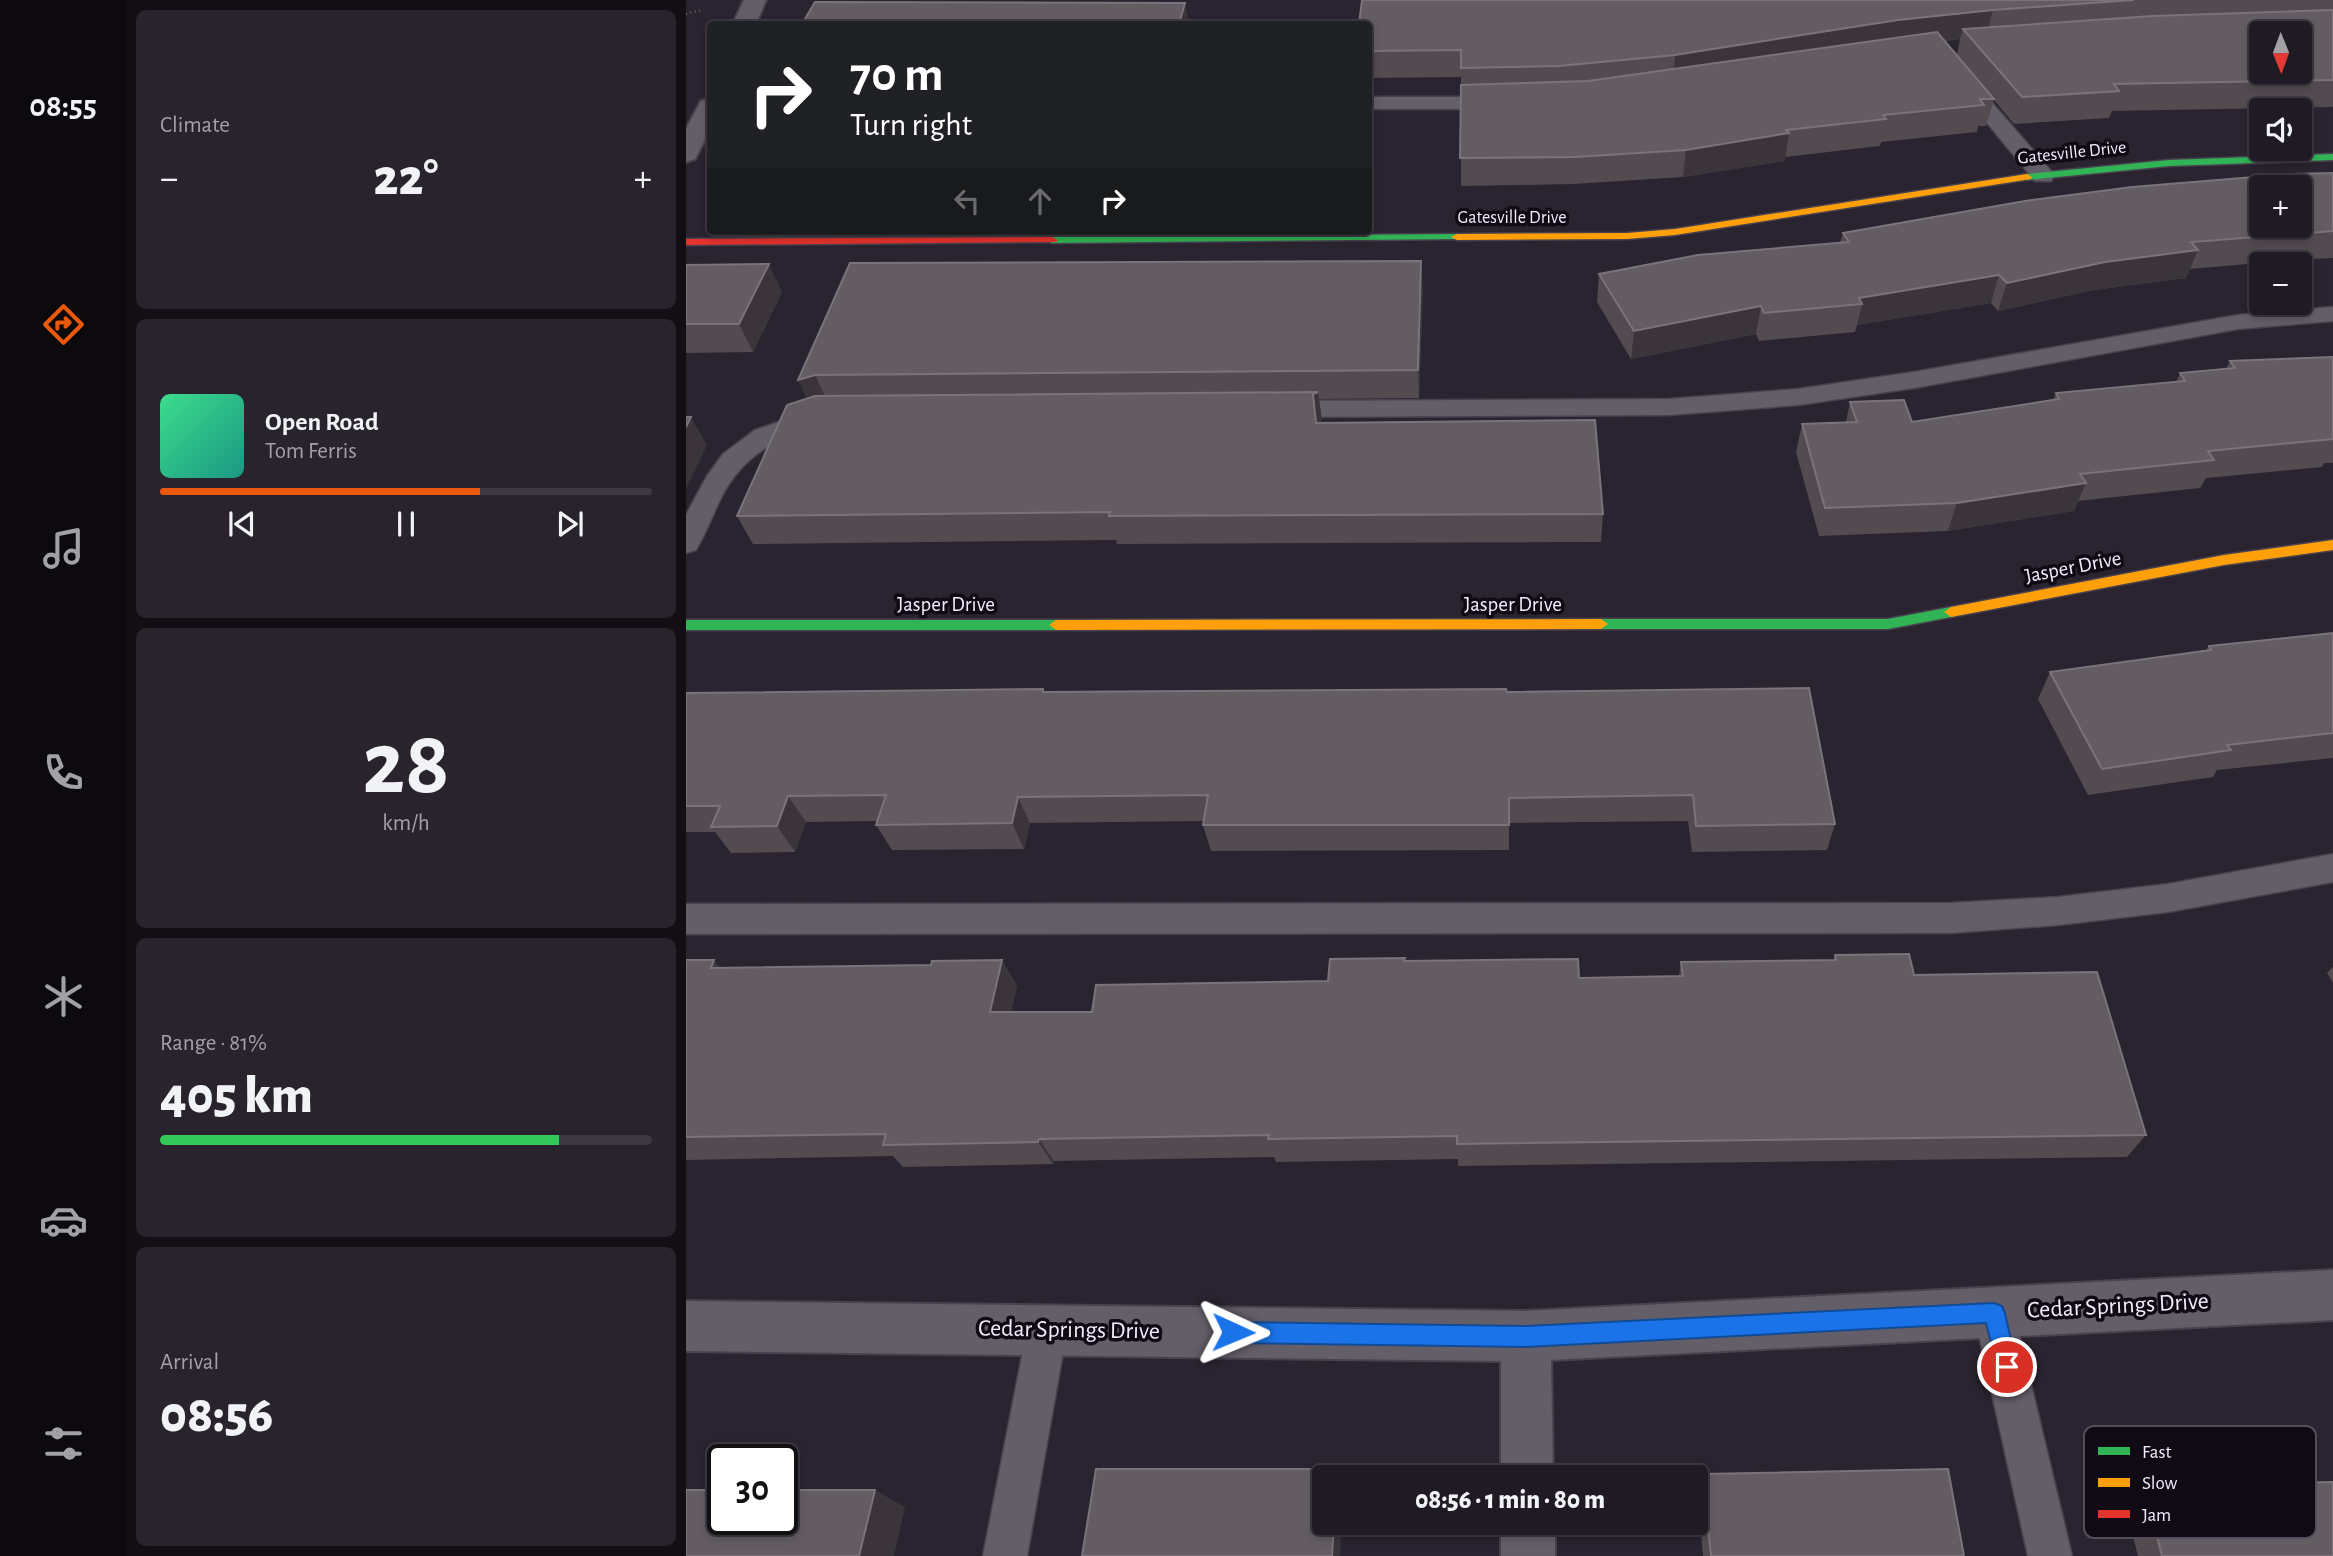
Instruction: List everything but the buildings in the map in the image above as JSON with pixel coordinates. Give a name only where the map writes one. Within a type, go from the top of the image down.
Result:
[{"type":"street","points":[[746,21],[755,0]]},
{"type":"street","points":[[686,153],[707,112]]},
{"type":"street","name":"Gatesville Drive","points":[[686,242],[832,237],[1627,236],[1765,221],[2006,180],[2202,159],[2333,157]]},
{"type":"street","name":"Jasper Drive","points":[[686,625],[1888,624],[2224,559],[2333,545]]},
{"type":"street","name":"Cedar Springs Drive","points":[[686,1326],[1526,1336],[2333,1295]]},
{"type":"street","points":[[1526,1336],[1527,1465]]},
{"type":"street","points":[[1528,1535],[1528,1556]]},
{"type":"lane","points":[[1946,60],[2043,176]]},
{"type":"lane","points":[[1372,103],[1519,103]]},
{"type":"lane","points":[[1254,409],[1670,407],[1798,397],[1914,380],[2238,322],[2333,314]]},
{"type":"lane","points":[[686,543],[724,466],[738,452],[760,437],[789,424],[841,413]]},
{"type":"lane","points":[[686,919],[1950,918],[2058,911],[2168,898],[2333,868]]},
{"type":"lane","points":[[1994,1313],[2050,1556]]},
{"type":"lane","points":[[1005,1556],[1047,1330]]},
{"type":"path","points":[[686,14],[702,10]]},
{"type":"traffic: fast","points":[[2027,177],[2169,163],[2333,157]]},
{"type":"traffic: fast","points":[[1052,240],[1457,237]]},
{"type":"traffic: fast","points":[[1601,624],[1888,624],[1951,612]]},
{"type":"traffic: fast","points":[[686,625],[1056,625]]},
{"type":"traffic: slow","points":[[1457,237],[1627,236],[1675,232],[2027,177]]},
{"type":"traffic: slow","points":[[1951,612],[2224,560],[2333,545]]},
{"type":"traffic: slow","points":[[1056,625],[1601,624]]},
{"type":"traffic: jam","points":[[686,242],[1052,240]]},
{"type":"route","points":[[1233,1332],[1526,1336],[1994,1313],[2007,1367]]}]
